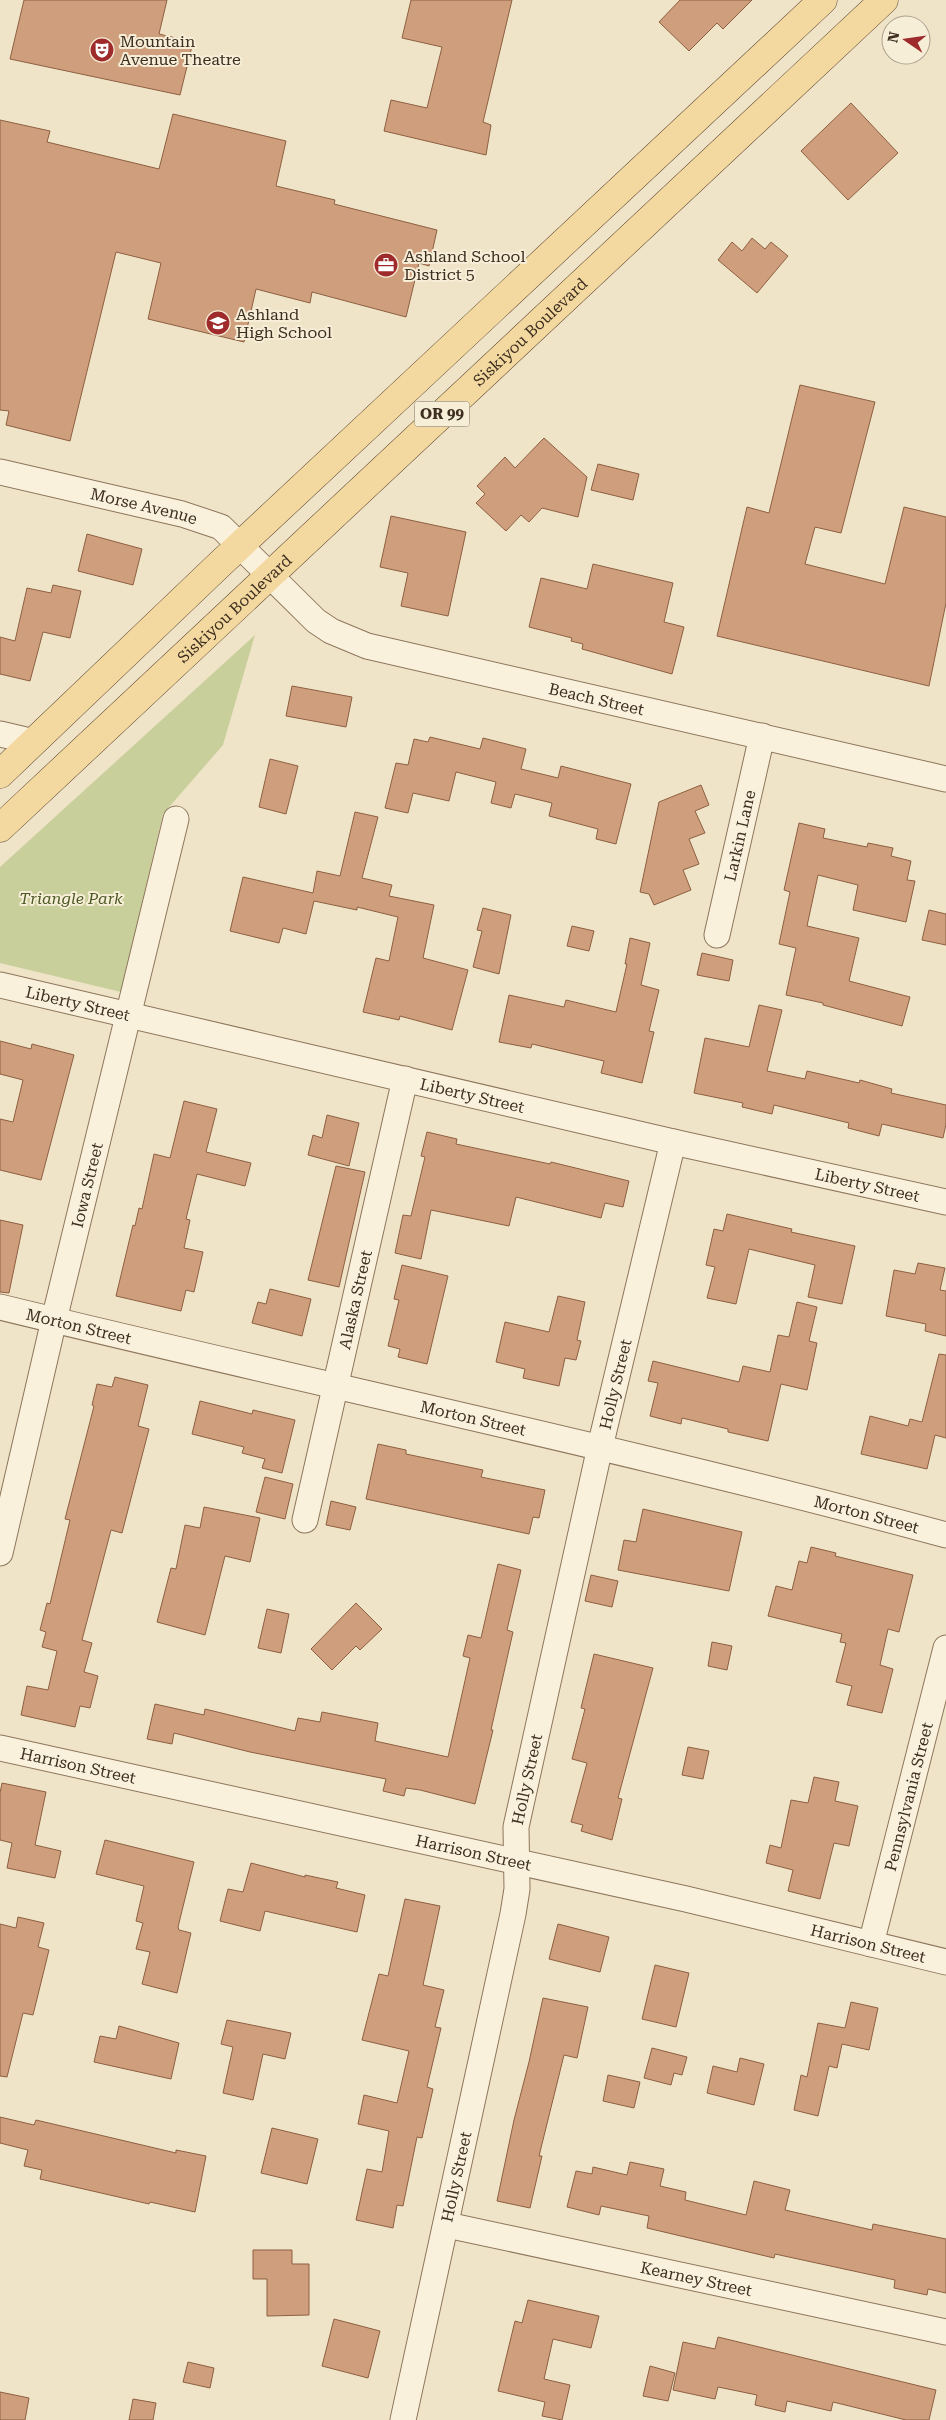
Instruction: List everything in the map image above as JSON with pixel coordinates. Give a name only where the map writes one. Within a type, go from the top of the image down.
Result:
[{"type":"main road","name":"OR 99","points":[[0,774],[241,545],[823,0]]},
{"type":"main road","name":"Siskiyou Boulevard","points":[[0,828],[884,0]]},
{"type":"street","name":"Morse Avenue","points":[[0,472],[209,522],[221,527],[270,574]]},
{"type":"street","name":"Beach Street","points":[[270,574],[316,621],[331,631],[367,646],[946,779]]},
{"type":"street","points":[[0,734],[34,742]]},
{"type":"street","name":"Larkin Lane","points":[[718,935],[762,736]]},
{"type":"street","name":"Iowa Street","points":[[0,1553],[54,1320],[176,819]]},
{"type":"street","name":"Liberty Street","points":[[0,985],[672,1142],[946,1202]]},
{"type":"street","name":"Alaska Street","points":[[305,1520],[337,1388],[405,1079]]},
{"type":"street","name":"Holly Street","points":[[403,2420],[447,2225],[513,1914],[518,1862],[516,1827],[600,1447],[672,1142]]},
{"type":"street","name":"Morton Street","points":[[0,1307],[337,1388],[600,1447],[946,1534]]},
{"type":"street","name":"Pennsylvania Street","points":[[871,1944],[946,1648]]},
{"type":"street","name":"Harrison Street","points":[[0,1748],[518,1862],[946,1962]]},
{"type":"street","name":"Kearney Street","points":[[447,2225],[946,2332]]},
{"type":"green space","name":"Triangle Park","points":[[255,635],[223,745],[163,814],[121,992],[0,963],[0,867]]},
{"type":"building","name":"Mountain Avenue Theatre","points":[[24,0],[167,0],[159,34],[193,42],[180,95],[10,59]]},
{"type":"building","points":[[411,0],[512,0],[483,122],[491,125],[486,155],[384,131],[391,100],[427,108],[442,47],[402,38]]},
{"type":"building","points":[[680,0],[752,0],[723,29],[717,23],[689,51],[659,22]]},
{"type":"building","points":[[851,103],[898,153],[848,200],[801,151]]},
{"type":"building","points":[[173,114],[286,141],[276,186],[335,200],[334,204],[437,230],[429,266],[419,263],[406,317],[312,292],[310,303],[256,289],[244,342],[148,319],[161,263],[116,252],[70,441],[6,425],[9,411],[0,410],[0,120],[50,131],[47,142],[159,169]]},
{"type":"building","points":[[752,238],[765,249],[771,242],[788,256],[757,293],[718,260],[732,242],[742,251]]},
{"type":"building","points":[[800,385],[875,402],[841,533],[815,527],[805,564],[885,584],[904,507],[946,517],[946,603],[929,686],[717,636],[747,507],[769,513]]},
{"type":"building","points":[[544,438],[587,477],[578,517],[542,508],[529,522],[521,515],[506,531],[476,503],[485,494],[477,486],[505,457],[515,468]]},
{"type":"building","points":[[598,464],[639,474],[633,500],[591,490]]},
{"type":"building","points":[[391,516],[466,532],[448,616],[401,606],[408,573],[380,567]]},
{"type":"building","points":[[87,534],[142,549],[133,585],[78,571]]},
{"type":"building","points":[[593,564],[673,583],[664,622],[684,627],[672,674],[582,649],[583,644],[571,641],[572,638],[529,627],[541,578],[587,589]]},
{"type":"building","points":[[53,585],[81,591],[70,638],[43,632],[30,681],[0,674],[0,637],[15,641],[27,588],[51,593]]},
{"type":"building","points":[[292,686],[352,697],[346,727],[286,716]]},
{"type":"building","points":[[430,737],[480,749],[483,738],[526,749],[521,769],[558,778],[561,766],[631,784],[616,844],[596,839],[598,829],[549,816],[552,803],[515,794],[511,808],[491,803],[496,782],[456,772],[449,801],[413,793],[408,813],[385,808],[396,763],[408,765],[414,739],[428,742]]},
{"type":"building","points":[[270,759],[298,766],[286,814],[259,807]]},
{"type":"building","points":[[701,785],[709,805],[695,811],[705,833],[689,839],[699,864],[683,870],[691,890],[654,905],[649,894],[640,892],[659,802]]},
{"type":"building","points":[[355,812],[378,817],[362,878],[392,885],[389,896],[434,905],[423,958],[468,970],[452,1030],[400,1016],[399,1020],[363,1012],[376,958],[389,961],[398,917],[357,907],[357,910],[314,901],[306,934],[283,928],[279,943],[230,931],[243,877],[313,893],[317,871],[340,876]]},
{"type":"building","points":[[799,823],[825,829],[823,838],[867,847],[868,843],[893,848],[891,856],[911,861],[907,880],[915,881],[906,922],[853,910],[858,885],[818,875],[807,926],[859,938],[849,981],[910,997],[902,1026],[823,1005],[823,1003],[786,995],[796,948],[779,944],[790,892],[784,890]]},
{"type":"building","points":[[483,908],[511,915],[499,974],[473,967],[482,931],[477,930]]},
{"type":"building","points":[[929,910],[946,914],[946,945],[922,940]]},
{"type":"building","points":[[572,926],[594,931],[589,951],[567,946]]},
{"type":"building","points":[[630,938],[650,943],[641,985],[659,990],[649,1031],[654,1032],[642,1083],[601,1073],[604,1061],[532,1044],[531,1048],[499,1042],[509,995],[564,1007],[566,1000],[616,1012],[627,964],[625,964]]},
{"type":"building","points":[[702,953],[733,960],[729,981],[697,975]]},
{"type":"building","points":[[759,1005],[782,1010],[767,1071],[805,1079],[807,1071],[859,1083],[860,1080],[892,1089],[891,1093],[946,1105],[946,1124],[943,1138],[882,1124],[879,1136],[848,1128],[849,1123],[774,1105],[772,1114],[742,1107],[743,1103],[694,1093],[705,1038],[749,1047]]},
{"type":"building","points":[[0,1041],[31,1049],[32,1044],[74,1055],[41,1180],[0,1170],[0,1119],[13,1122],[23,1080],[0,1074]]},
{"type":"building","points":[[184,1101],[217,1109],[206,1152],[251,1163],[245,1186],[197,1174],[186,1219],[190,1220],[184,1248],[203,1252],[194,1292],[186,1290],[181,1311],[116,1296],[133,1225],[135,1226],[139,1208],[142,1209],[154,1154],[170,1158]]},
{"type":"building","points":[[327,1115],[359,1123],[349,1166],[308,1155],[313,1135],[322,1138]]},
{"type":"building","points":[[427,1132],[457,1139],[456,1144],[550,1164],[551,1162],[629,1181],[623,1207],[605,1203],[601,1218],[516,1197],[509,1226],[431,1210],[421,1259],[395,1253],[403,1215],[411,1216],[425,1157],[421,1156]]},
{"type":"building","points":[[336,1166],[365,1172],[339,1287],[308,1280]]},
{"type":"building","points":[[727,1214],[792,1229],[791,1232],[855,1246],[842,1304],[808,1297],[815,1265],[749,1249],[736,1304],[707,1298],[715,1267],[706,1265],[714,1229],[723,1231]]},
{"type":"building","points":[[0,1220],[23,1225],[9,1293],[0,1292]]},
{"type":"building","points":[[918,1263],[945,1268],[940,1290],[946,1291],[946,1336],[925,1331],[926,1324],[886,1316],[894,1270],[915,1274]]},
{"type":"building","points":[[402,1265],[448,1276],[427,1364],[398,1357],[400,1349],[388,1346],[399,1300],[394,1299]]},
{"type":"building","points":[[270,1289],[311,1299],[302,1336],[252,1323],[258,1302],[266,1304]]},
{"type":"building","points":[[558,1296],[585,1302],[577,1340],[581,1341],[576,1360],[565,1358],[559,1386],[523,1378],[525,1369],[496,1362],[505,1322],[549,1332]]},
{"type":"building","points":[[797,1302],[817,1307],[809,1341],[817,1343],[807,1390],[781,1384],[768,1441],[728,1432],[728,1429],[682,1418],[681,1424],[650,1416],[658,1383],[648,1381],[653,1361],[739,1382],[743,1366],[770,1372],[778,1335],[789,1337]]},
{"type":"building","points":[[939,1354],[946,1355],[946,1438],[935,1435],[927,1469],[861,1454],[870,1416],[908,1426],[910,1419],[922,1422]]},
{"type":"building","points":[[115,1377],[148,1385],[138,1426],[149,1429],[122,1533],[111,1530],[82,1640],[92,1643],[84,1672],[98,1676],[90,1708],[80,1706],[75,1727],[21,1715],[27,1686],[48,1690],[57,1651],[42,1647],[46,1632],[40,1630],[47,1603],[50,1604],[70,1520],[65,1519],[94,1406],[92,1405],[97,1384],[112,1387]]},
{"type":"building","points":[[200,1401],[252,1414],[253,1410],[295,1420],[282,1473],[262,1468],[265,1459],[242,1453],[244,1447],[192,1434]]},
{"type":"building","points":[[378,1444],[406,1450],[406,1454],[483,1470],[481,1477],[545,1490],[539,1518],[533,1517],[529,1534],[366,1499]]},
{"type":"building","points":[[265,1477],[293,1484],[285,1519],[256,1512]]},
{"type":"building","points":[[331,1501],[356,1507],[350,1530],[326,1525]]},
{"type":"building","points":[[204,1507],[260,1518],[250,1562],[225,1556],[205,1635],[157,1622],[171,1568],[176,1569],[185,1525],[200,1528]]},
{"type":"building","points":[[643,1509],[742,1532],[729,1591],[618,1570],[624,1540],[636,1542]]},
{"type":"building","points":[[811,1547],[836,1553],[835,1556],[913,1575],[899,1632],[888,1629],[880,1665],[893,1669],[882,1713],[847,1705],[852,1686],[836,1682],[846,1643],[840,1642],[842,1634],[768,1616],[776,1586],[792,1590],[799,1561],[807,1563]]},
{"type":"building","points":[[498,1564],[521,1570],[507,1630],[513,1632],[491,1730],[493,1730],[475,1804],[406,1788],[404,1796],[383,1791],[386,1779],[250,1752],[174,1733],[172,1744],[147,1739],[155,1704],[204,1715],[205,1709],[295,1731],[298,1718],[320,1722],[322,1712],[378,1723],[375,1741],[448,1757],[470,1658],[463,1656],[468,1635],[481,1638]]},
{"type":"building","points":[[591,1575],[618,1581],[612,1607],[585,1601]]},
{"type":"building","points":[[356,1603],[382,1629],[360,1650],[356,1646],[332,1670],[311,1649]]},
{"type":"building","points":[[267,1609],[289,1614],[281,1653],[258,1648]]},
{"type":"building","points":[[712,1642],[732,1646],[727,1670],[708,1666]]},
{"type":"building","points":[[594,1654],[653,1668],[618,1798],[622,1799],[612,1840],[581,1831],[583,1825],[571,1822],[587,1763],[572,1759],[585,1709],[581,1708]]},
{"type":"building","points":[[688,1747],[709,1751],[703,1779],[682,1775]]},
{"type":"building","points":[[814,1777],[839,1782],[835,1801],[858,1806],[849,1846],[834,1843],[820,1899],[788,1891],[793,1870],[766,1863],[770,1845],[781,1848],[791,1800],[808,1803]]},
{"type":"building","points":[[2,1783],[46,1792],[35,1845],[61,1851],[55,1878],[7,1868],[12,1843],[0,1840],[0,1793]]},
{"type":"building","points":[[105,1840],[194,1862],[178,1927],[179,1930],[191,1933],[177,1993],[142,1984],[150,1952],[136,1949],[143,1923],[136,1921],[144,1886],[96,1874]]},
{"type":"building","points":[[251,1863],[305,1877],[305,1875],[338,1882],[336,1888],[365,1895],[357,1932],[265,1911],[260,1931],[220,1921],[228,1889],[243,1892]]},
{"type":"building","points":[[405,1899],[440,1906],[423,1985],[444,1990],[435,2027],[441,2028],[427,2087],[433,2089],[422,2138],[417,2137],[403,2206],[397,2205],[393,2228],[356,2220],[367,2169],[382,2172],[389,2131],[358,2124],[364,2095],[397,2103],[409,2051],[362,2040],[379,1974],[388,1976]]},
{"type":"building","points":[[18,1917],[44,1923],[38,1947],[49,1950],[33,2015],[23,2013],[7,2077],[0,2076],[0,1924],[16,1928]]},
{"type":"building","points":[[558,1924],[609,1937],[600,1972],[549,1959]]},
{"type":"building","points":[[655,1965],[689,1973],[676,2027],[642,2019]]},
{"type":"building","points":[[543,1998],[588,2007],[577,2058],[564,2055],[539,2156],[542,2156],[530,2208],[497,2201]]},
{"type":"building","points":[[851,2002],[878,2008],[869,2050],[842,2044],[837,2068],[829,2066],[818,2116],[794,2110],[801,2075],[807,2077],[818,2023],[845,2028]]},
{"type":"building","points":[[227,2020],[291,2033],[285,2059],[263,2054],[253,2100],[223,2093],[233,2047],[221,2044]]},
{"type":"building","points":[[119,2026],[179,2043],[171,2079],[94,2062],[100,2036],[116,2039]]},
{"type":"building","points":[[652,2048],[687,2057],[682,2075],[674,2073],[671,2085],[644,2078]]},
{"type":"building","points":[[740,2058],[764,2064],[754,2105],[707,2093],[713,2066],[737,2072]]},
{"type":"building","points":[[608,2075],[640,2082],[634,2108],[603,2101]]},
{"type":"building","points":[[0,2117],[34,2125],[36,2120],[176,2153],[176,2150],[206,2156],[195,2212],[150,2202],[149,2204],[40,2179],[42,2170],[24,2166],[28,2150],[0,2143]]},
{"type":"building","points":[[272,2128],[318,2139],[307,2184],[261,2173]]},
{"type":"building","points":[[630,2162],[664,2169],[660,2186],[686,2192],[685,2200],[746,2215],[754,2181],[790,2190],[785,2210],[872,2230],[873,2224],[946,2239],[946,2293],[928,2289],[927,2295],[894,2288],[895,2280],[775,2254],[774,2258],[647,2228],[649,2216],[601,2206],[599,2215],[567,2207],[576,2171],[592,2174],[593,2167],[627,2175]]},
{"type":"building","points":[[253,2250],[292,2250],[292,2264],[309,2264],[309,2315],[267,2316],[267,2279],[253,2279]]},
{"type":"building","points":[[528,2300],[599,2316],[591,2348],[553,2339],[544,2379],[570,2385],[562,2420],[542,2416],[545,2402],[498,2391],[515,2321],[522,2323]]},
{"type":"building","points":[[334,2319],[380,2331],[368,2378],[322,2366]]},
{"type":"building","points":[[718,2337],[936,2390],[929,2420],[906,2420],[833,2402],[831,2411],[787,2401],[785,2412],[755,2405],[757,2395],[718,2387],[715,2399],[673,2390],[683,2342],[715,2349]]},
{"type":"building","points":[[188,2362],[214,2368],[210,2388],[183,2382]]},
{"type":"building","points":[[650,2366],[675,2373],[668,2401],[643,2396]]},
{"type":"building","points":[[0,2392],[29,2398],[25,2420],[0,2420]]},
{"type":"building","points":[[133,2399],[156,2403],[153,2420],[129,2420]]},
{"type":"place","name":"Mountain Avenue Theatre","points":[[102,50]]},
{"type":"place","name":"Ashland School District 5","points":[[386,265]]},
{"type":"place","name":"Ashland High School","points":[[218,323]]}]
